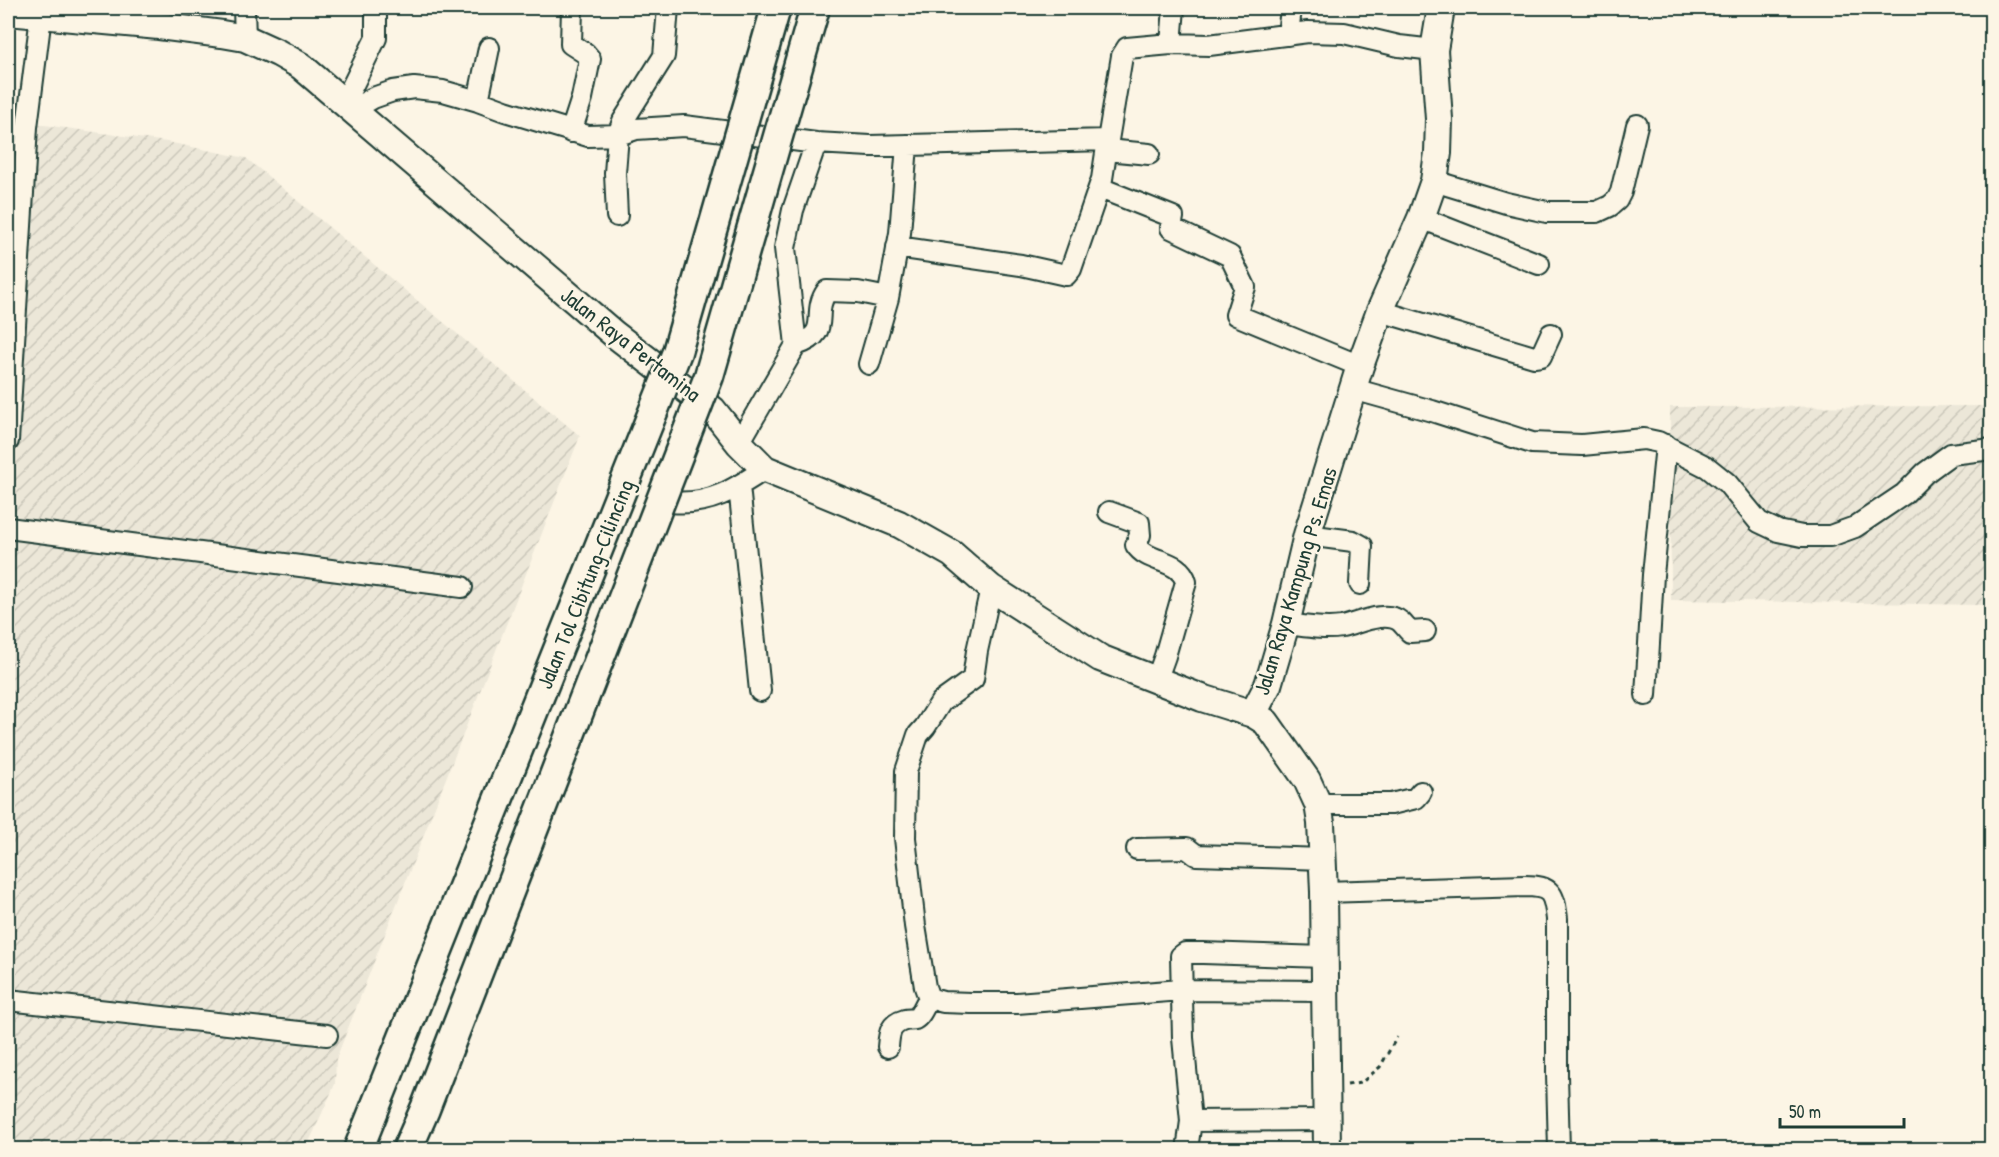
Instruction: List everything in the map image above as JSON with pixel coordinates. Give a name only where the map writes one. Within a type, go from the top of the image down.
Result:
[{"type":"highway","name":"Jalan Tol Cibitung–Cilincing","points":[[358,1149],[677,352],[776,8]]},
{"type":"highway","name":"Jalan Tol Cibitung–Cilincing","points":[[407,1149],[425,1109],[709,376],[815,8]]},
{"type":"main road","name":"Jalan Raya Kampung Ps. Emas","points":[[1327,1149],[1324,892],[1318,804],[1307,780],[1284,746],[1266,722],[1253,714],[1268,685],[1286,624],[1307,535],[1357,378],[1380,311],[1434,181],[1440,119],[1434,50],[1441,8]]},
{"type":"main road","name":"Jalan Raya Pertamina","points":[[8,12],[40,26],[159,26],[244,38],[278,53],[301,66],[614,334],[713,410],[739,443],[765,469],[899,524],[952,554],[991,588],[1100,658],[1202,698],[1253,714]]},
{"type":"street","points":[[244,8],[244,38]]},
{"type":"street","points":[[348,106],[369,50],[375,41],[376,8]]},
{"type":"street","points":[[571,132],[582,98],[590,59],[571,44],[572,8]]},
{"type":"street","points":[[617,216],[615,173],[618,135],[623,121],[664,56],[668,8]]},
{"type":"street","points":[[1171,44],[1174,8]]},
{"type":"street","points":[[1288,35],[1291,8]]},
{"type":"street","points":[[8,441],[27,127],[40,26]]},
{"type":"street","points":[[897,247],[1021,265],[1066,275],[1071,268],[1100,188],[1122,56],[1127,48],[1171,44],[1209,45],[1308,32],[1344,33],[1399,46],[1434,50]]},
{"type":"street","points":[[478,101],[489,48]]},
{"type":"street","points":[[348,106],[393,91],[414,88],[443,92],[478,101],[588,136],[618,135],[636,129],[684,126],[816,143],[870,146],[1108,145],[1149,154]]},
{"type":"street","points":[[1434,181],[1506,203],[1547,212],[1598,212],[1617,200],[1621,192],[1637,125]]},
{"type":"street","points":[[739,443],[796,345],[785,248],[793,210],[816,143]]},
{"type":"street","points":[[869,364],[888,298],[897,247],[907,146]]},
{"type":"street","points":[[1100,188],[1173,217],[1172,228],[1230,256],[1245,287],[1236,315],[1357,378],[1432,411],[1532,443],[1582,444],[1644,439],[1666,445],[1707,467],[1727,483],[1760,522],[1778,531],[1802,536],[1830,536],[1855,527],[1904,494],[1925,473],[1951,454],[1992,449]]},
{"type":"street","points":[[1420,218],[1539,264]]},
{"type":"street","points":[[796,345],[808,341],[815,335],[827,291],[858,292],[888,298]]},
{"type":"street","points":[[1380,311],[1534,357],[1541,356],[1545,351],[1551,334]]},
{"type":"street","points":[[1646,695],[1653,574],[1666,445]]},
{"type":"street","points":[[671,502],[701,502],[732,491],[765,469]]},
{"type":"street","points":[[739,486],[760,691]]},
{"type":"street","points":[[1109,512],[1139,523],[1140,535],[1136,545],[1140,551],[1178,567],[1184,574],[1186,582],[1156,681]]},
{"type":"street","points":[[8,528],[462,587]]},
{"type":"street","points":[[1307,535],[1353,542],[1362,546],[1360,584]]},
{"type":"street","points":[[929,998],[925,987],[915,926],[905,838],[906,771],[918,735],[941,702],[973,679],[991,588]]},
{"type":"street","points":[[1286,624],[1316,628],[1341,627],[1361,620],[1384,618],[1395,619],[1410,632],[1425,631]]},
{"type":"street","points":[[1318,804],[1391,804],[1416,798],[1421,792]]},
{"type":"street","points":[[1137,849],[1187,848],[1196,855],[1323,859]]},
{"type":"street","points":[[1324,892],[1541,886],[1550,893],[1555,902],[1557,919],[1559,1149]]},
{"type":"street","points":[[1187,1149],[1191,1121],[1181,990],[1181,956],[1185,954],[1324,957]]},
{"type":"street","points":[[929,998],[943,1002],[971,1003],[1017,1002],[1181,990],[1324,991]]},
{"type":"street","points":[[888,1047],[892,1026],[898,1022],[914,1019],[929,998]]},
{"type":"street","points":[[8,1000],[327,1035]]},
{"type":"street","points":[[1191,1121],[1327,1120]]},
{"type":"path","points":[[1327,1088],[1361,1083],[1380,1067],[1396,1038]]},
{"type":"shaded area","points":[[8,120],[167,142],[246,158],[580,436],[336,1059],[335,1084],[306,1149],[8,1150]]},
{"type":"shaded area","points":[[1990,406],[1982,605],[1671,600],[1670,407]]}]
